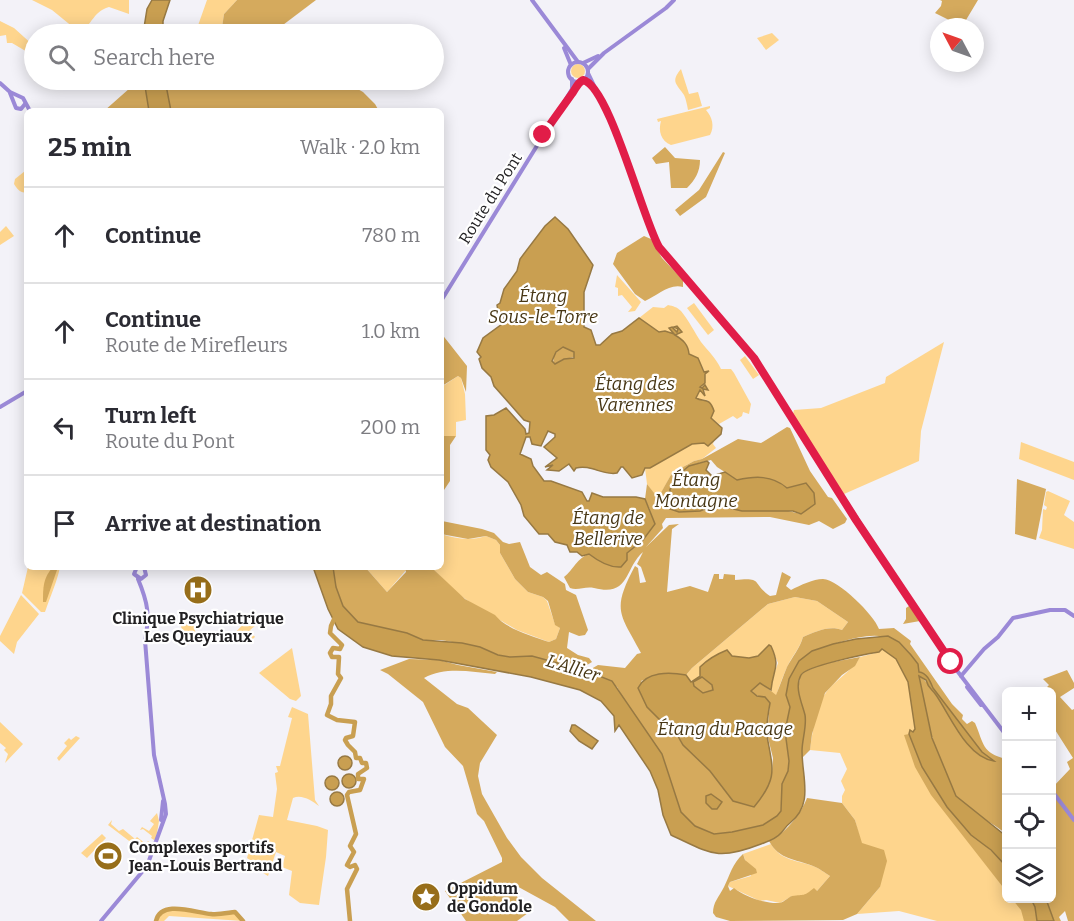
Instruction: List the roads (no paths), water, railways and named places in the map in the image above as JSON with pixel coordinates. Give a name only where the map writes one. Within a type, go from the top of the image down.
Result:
[{"type":"street","points":[[532,0],[588,71],[618,135],[650,228],[659,247],[743,344],[788,409],[856,520],[959,675]]},
{"type":"street","points":[[581,81],[604,53],[674,0]]},
{"type":"street","points":[[557,34],[571,65]]},
{"type":"street","points":[[596,91],[590,83],[572,79],[568,70],[571,65],[604,53]]},
{"type":"street","name":"Route du Pont","points":[[444,296],[572,89],[572,79]]},
{"type":"street","name":"Route du Pont","points":[[560,108],[581,81]]},
{"type":"street","points":[[0,83],[10,92],[23,98],[27,108]]},
{"type":"street","points":[[10,92],[16,108],[24,105]]},
{"type":"street","points":[[13,101],[18,97]]},
{"type":"street","points":[[0,407],[24,393]]},
{"type":"street","points":[[101,921],[147,866],[165,814],[154,755],[145,640],[148,628],[146,599],[141,579],[134,573],[136,570]]},
{"type":"street","points":[[141,579],[147,573],[146,570]]},
{"type":"street","points":[[959,675],[998,637],[1013,618],[1050,610],[1065,610],[1074,615]]},
{"type":"street","points":[[927,625],[949,662],[1002,729]]},
{"type":"street","points":[[1055,795],[1074,820]]},
{"type":"water","points":[[152,0],[170,0],[163,24],[145,24],[147,9]]},
{"type":"water","points":[[146,90],[167,90],[170,108],[149,108]]},
{"type":"water","points":[[555,217],[568,229],[593,265],[584,292],[584,327],[591,330],[596,345],[600,345],[612,334],[622,331],[639,318],[659,332],[674,334],[669,328],[672,327],[677,332],[678,329],[674,327],[677,326],[682,332],[675,335],[685,343],[689,354],[698,358],[704,372],[709,371],[705,374],[705,383],[700,387],[705,385],[708,390],[703,389],[705,396],[700,390],[696,398],[710,403],[714,411],[711,418],[722,428],[721,434],[708,446],[704,443],[692,444],[650,468],[645,468],[642,475],[632,478],[623,467],[617,473],[581,467],[574,471],[569,464],[559,471],[547,470],[553,465],[545,467],[557,458],[544,447],[555,437],[555,434],[548,431],[541,446],[532,444],[530,437],[526,437],[520,454],[531,459],[533,466],[544,481],[551,481],[582,492],[587,501],[592,493],[603,497],[645,499],[655,524],[643,540],[627,553],[627,560],[621,567],[608,565],[589,554],[582,556],[577,552],[570,552],[567,545],[555,542],[548,534],[539,534],[524,516],[521,505],[508,482],[491,467],[488,460],[490,455],[486,450],[486,416],[494,415],[506,408],[525,429],[526,434],[529,433],[530,422],[524,420],[494,386],[491,377],[482,368],[479,359],[481,357],[477,352],[483,338],[502,324],[504,317],[498,311],[497,305],[500,303],[504,289],[517,271],[520,259],[545,226]],"holes":[[[563,347],[574,352],[574,358],[564,359],[555,364],[552,361],[556,352]]]},
{"type":"water","name":"Étang Montagne","points":[[707,461],[709,463],[706,470],[712,476],[725,472],[737,480],[763,478],[775,481],[787,488],[806,483],[814,493],[815,504],[801,514],[793,511],[742,511],[716,505],[700,511],[679,512],[670,509],[670,489],[675,485],[677,476],[689,466]]},
{"type":"water","name":"L'Allier","points":[[314,570],[333,570],[336,587],[343,606],[358,622],[407,633],[423,640],[480,647],[498,655],[532,656],[612,681],[662,754],[681,812],[695,826],[714,834],[763,825],[781,811],[782,784],[788,771],[789,761],[785,731],[790,707],[786,695],[789,679],[799,661],[812,651],[833,644],[888,636],[899,642],[911,655],[918,664],[919,672],[928,678],[933,688],[982,752],[994,761],[984,758],[967,744],[926,680],[919,676],[932,738],[956,796],[1002,833],[1002,862],[971,835],[947,807],[922,767],[909,734],[910,730],[913,732],[915,729],[908,682],[896,659],[882,649],[879,652],[824,664],[801,675],[798,690],[805,715],[802,751],[805,790],[802,808],[797,816],[772,840],[724,854],[706,851],[671,835],[650,771],[619,725],[615,731],[614,716],[601,701],[580,690],[531,677],[439,660],[392,656],[363,647],[338,629]]},
{"type":"water","name":"Étang du Pacage","points":[[769,645],[774,653],[776,664],[771,690],[760,683],[751,691],[757,696],[765,697],[770,703],[767,732],[772,766],[767,788],[754,807],[733,801],[710,771],[683,745],[671,724],[659,719],[647,707],[638,688],[647,678],[659,674],[686,675],[691,682],[700,676],[700,667],[703,664],[727,650],[732,656],[749,658],[758,656]],"holes":[[[702,677],[712,685],[713,690],[703,693],[694,686],[693,682]]]},
{"type":"water","points":[[572,725],[598,741],[592,749],[579,741],[570,731]]},
{"type":"water","points":[[342,756],[348,756],[352,763],[348,770],[342,770],[338,766],[338,760]]},
{"type":"water","points":[[346,774],[352,774],[356,781],[352,788],[346,788],[342,784],[342,778]]},
{"type":"water","points":[[329,776],[335,776],[339,783],[335,790],[329,790],[325,786],[325,780]]},
{"type":"water","points":[[337,792],[342,794],[344,799],[342,804],[337,806],[332,804],[330,799],[332,794]]},
{"type":"water","points":[[711,794],[722,802],[717,809],[712,809],[706,803],[706,796]]},
{"type":"water","points":[[1033,903],[1047,903],[1054,921],[1037,921]]},
{"type":"waterway","points":[[336,615],[330,633],[342,645],[340,649],[333,648],[330,653],[332,657],[339,657],[338,674],[341,678],[331,696],[327,715],[337,720],[355,722],[353,736],[345,740],[355,752],[356,758],[366,763],[367,768],[358,774],[358,779],[364,779],[360,790],[349,792],[347,795],[356,834],[350,846],[354,852],[347,865],[350,867],[355,865],[357,869],[347,889],[350,921]]},
{"type":"waterway","points":[[156,921],[159,914],[172,909],[214,914],[235,912],[243,921]]},
{"type":"place","name":"Clinique Psychiatrique Les Queyriaux","points":[[198,590]]},
{"type":"place","name":"Complexes sportifs Jean-Louis Bertrand","points":[[108,856]]},
{"type":"place","name":"Oppidum de Gondole","points":[[426,897]]},
{"type":"water label","name":"Étang Sous-le-Torre","points":[[543,306]]},
{"type":"water label","name":"Étang des Varennes","points":[[635,394]]},
{"type":"water label","name":"Étang de Bellerive","points":[[608,528]]}]
